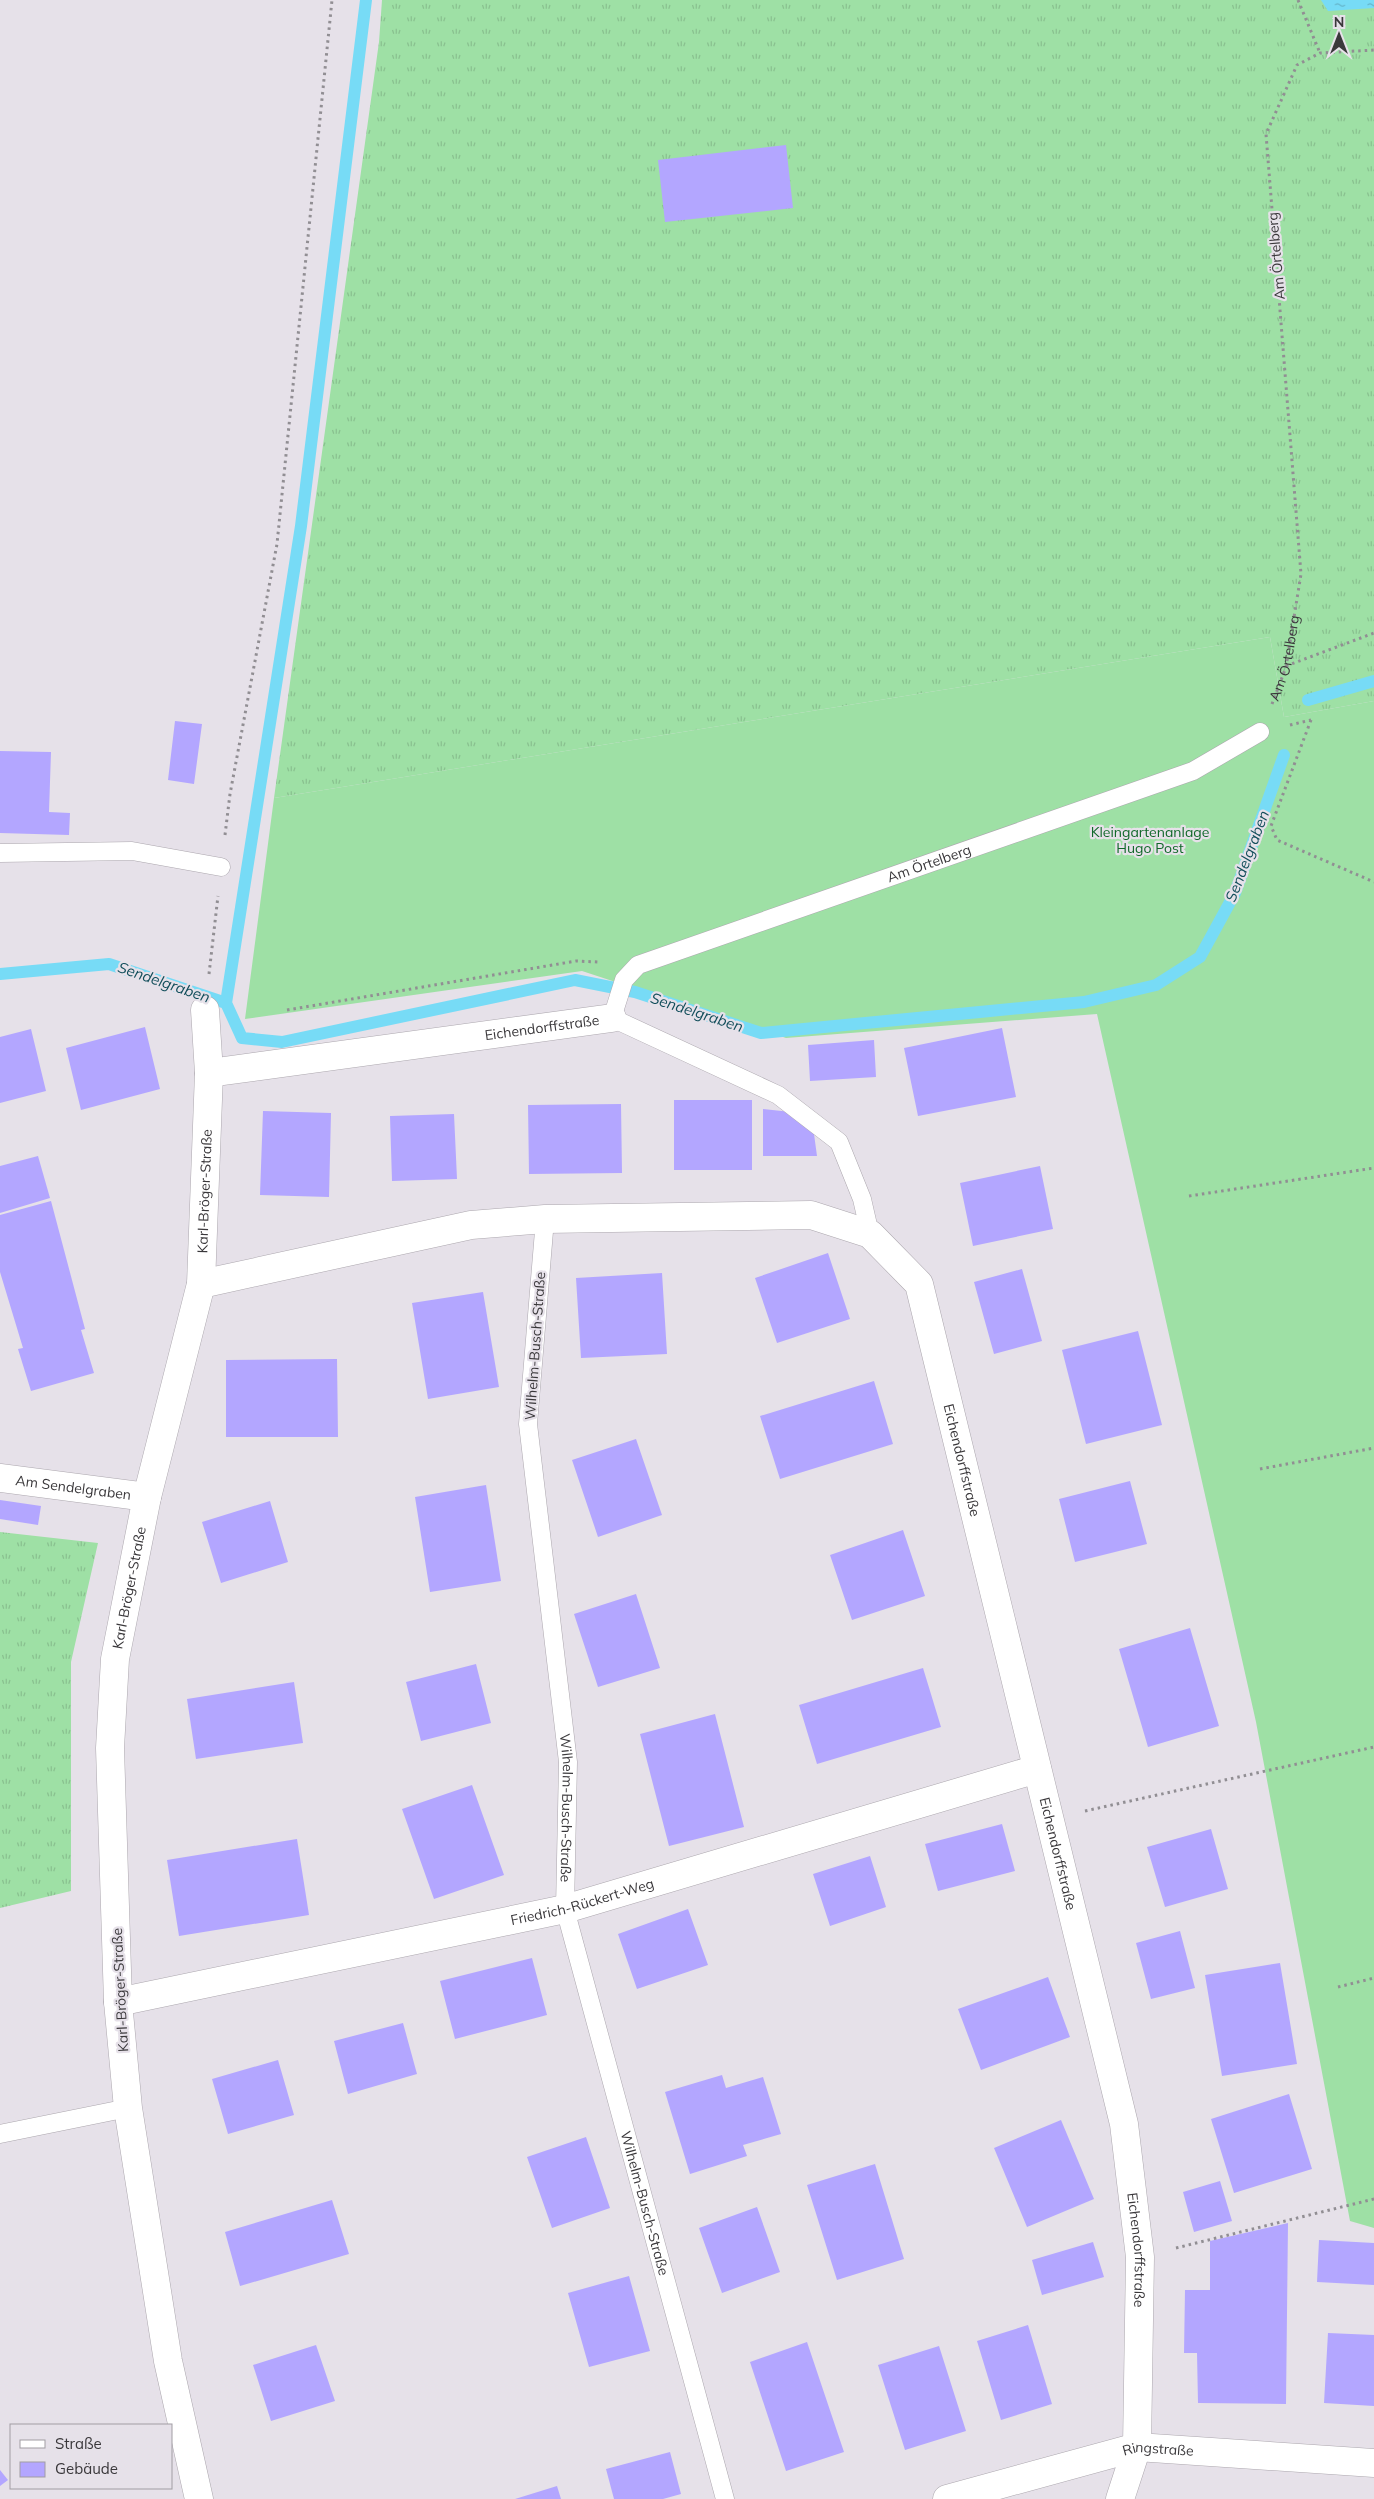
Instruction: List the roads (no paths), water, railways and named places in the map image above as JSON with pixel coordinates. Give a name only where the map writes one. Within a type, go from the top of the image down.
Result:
[{"type":"street","name":"Eichendorffstraße","points":[[209,1073],[615,1009]]},
{"type":"street","name":"Karl-Bröger-Straße","points":[[199,2499],[168,2361],[128,2108],[118,2002],[110,1748],[115,1659],[147,1497],[201,1284],[209,1073],[205,1010]]},
{"type":"street","name":"Eichendorffstraße","points":[[201,1284],[471,1224],[545,1219],[811,1216],[870,1234],[919,1284],[1124,2124],[1140,2257],[1137,2447],[1120,2499]]},
{"type":"street","name":"Am Sendelgraben","points":[[0,1478],[147,1497]]},
{"type":"street","name":"Friedrich-Rückert-Weg","points":[[118,2002],[565,1909],[1037,1769]]},
{"type":"street","name":"Ringstraße","points":[[947,2499],[1137,2447],[1374,2463]]},
{"type":"lane","name":"Am Örtelberg","points":[[615,1009],[624,980],[638,965],[1193,771],[1260,732]]},
{"type":"lane","points":[[0,853],[132,851],[222,867]]},
{"type":"lane","name":"Eichendorffstraße","points":[[615,1009],[778,1095],[839,1142],[862,1199],[870,1234]]},
{"type":"lane","name":"Wilhelm-Busch-Straße","points":[[545,1219],[528,1424],[568,1762],[565,1909],[725,2499]]},
{"type":"lane","points":[[0,2134],[128,2108]]},
{"type":"water","points":[[1321,0],[1374,0],[1374,8],[1328,11]]},
{"type":"waterway","points":[[226,1003],[301,526],[366,0]]},
{"type":"waterway","name":"Sendelgraben","points":[[1308,700],[1374,681]]},
{"type":"waterway","name":"Sendelgraben","points":[[0,974],[109,964],[226,1003],[242,1038],[282,1042],[575,980],[635,992],[761,1033],[1084,1002],[1156,985],[1200,957],[1235,893],[1284,755]]},
{"type":"park label","name":"Kleingartenanlage Hugo Post","points":[[1150,840]]}]
